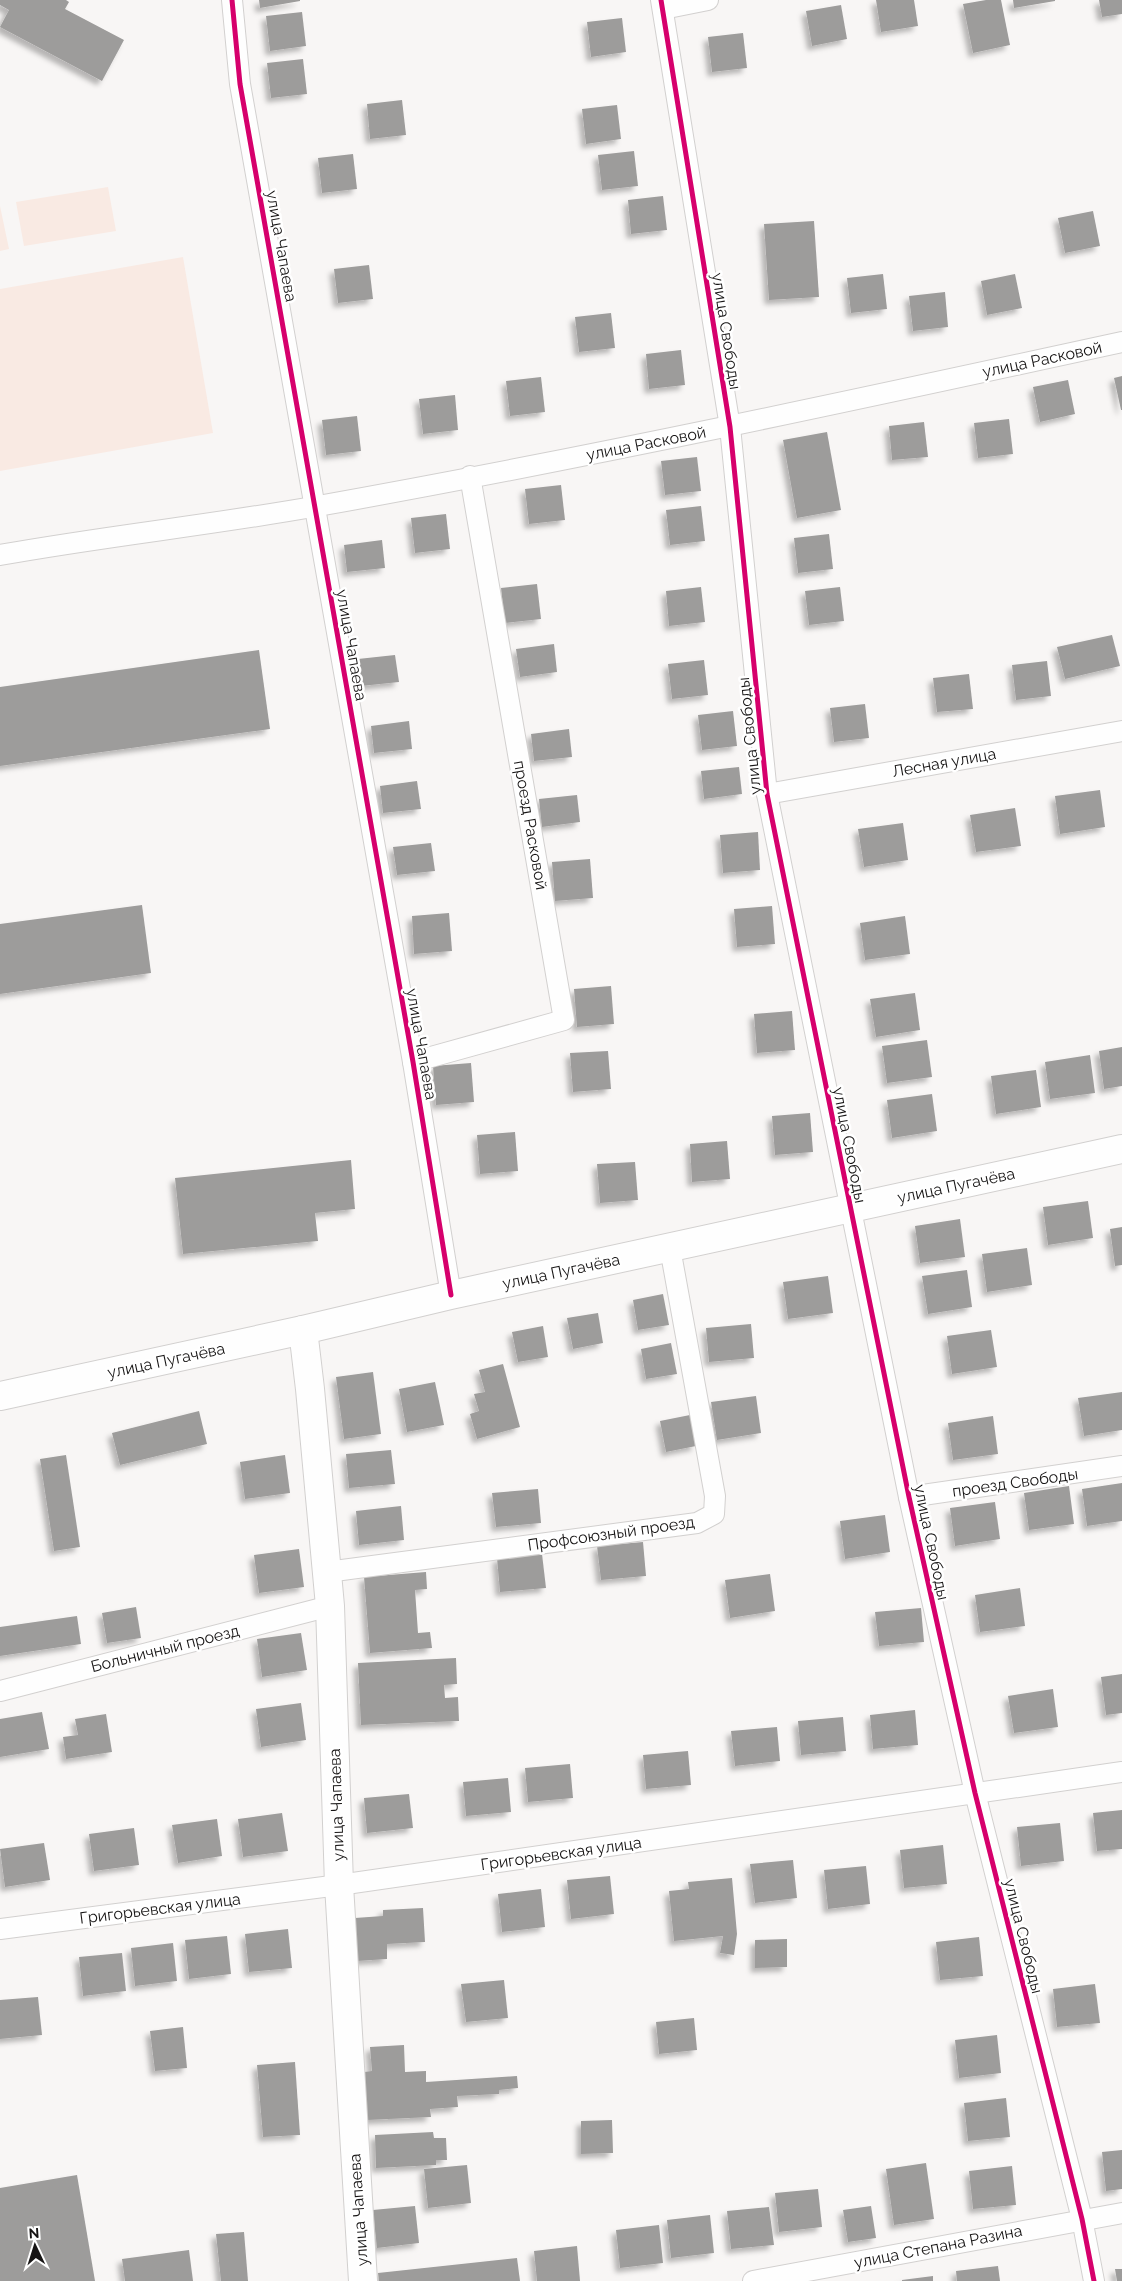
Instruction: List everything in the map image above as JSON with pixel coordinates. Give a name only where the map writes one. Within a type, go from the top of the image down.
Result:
[{"type":"main road","name":"улица Пугачёва","points":[[0,1396],[303,1330],[451,1295],[1122,1149]]},
{"type":"main road","name":"улица Чапаева","points":[[303,1330],[330,1606],[338,1885],[363,2281]]},
{"type":"street","name":"улица Чапаева","points":[[232,0],[240,84],[413,1062],[451,1295]]},
{"type":"street","points":[[662,5],[708,0]]},
{"type":"street","name":"улица Свободы","points":[[662,5],[730,427],[767,794],[909,1497],[975,1793],[1082,2219],[1094,2281]]},
{"type":"street","name":"улица Расковой","points":[[0,555],[74,542],[316,506],[730,427],[1122,342]]},
{"type":"street","name":"проезд Расковой","points":[[413,1062],[564,1020],[470,476]]},
{"type":"street","name":"Лесная улица","points":[[767,794],[1122,731]]},
{"type":"street","name":"Профсоюзный проезд","points":[[327,1572],[697,1523],[714,1514],[715,1496],[670,1248]]},
{"type":"street","name":"проезд Свободы","points":[[909,1497],[1122,1466]]},
{"type":"street","name":"Больничный проезд","points":[[0,1691],[330,1606]]},
{"type":"street","name":"Григорьевская улица","points":[[0,1929],[338,1885],[1122,1772]]},
{"type":"street","name":"улица Степана Разина","points":[[753,2281],[1122,2213]]},
{"type":"shaded area","points":[[108,187],[116,231],[24,246],[16,202]]},
{"type":"shaded area","points":[[0,206],[9,249],[0,251]]},
{"type":"shaded area","points":[[183,257],[213,433],[0,471],[0,289]]},
{"type":"building","points":[[0,0],[66,0],[69,2],[65,9],[124,40],[102,81],[0,27],[9,10],[0,5]]},
{"type":"building","points":[[259,0],[300,0],[300,1],[260,8]]},
{"type":"building","points":[[876,0],[914,0],[918,26],[881,32]]},
{"type":"building","points":[[986,0],[1001,0],[1010,45],[973,53],[963,4]]},
{"type":"building","points":[[1013,0],[1055,0],[1055,1],[1014,8]]},
{"type":"building","points":[[1099,0],[1122,0],[1122,14],[1102,17]]},
{"type":"building","points":[[841,5],[847,39],[812,46],[806,11]]},
{"type":"building","points":[[302,12],[306,46],[270,51],[266,16]]},
{"type":"building","points":[[622,18],[626,52],[591,57],[587,22]]},
{"type":"building","points":[[743,33],[747,68],[712,72],[708,37]]},
{"type":"building","points":[[303,59],[307,94],[271,98],[267,63]]},
{"type":"building","points":[[402,100],[406,135],[370,139],[367,104]]},
{"type":"building","points":[[617,105],[621,139],[586,144],[582,109]]},
{"type":"building","points":[[634,151],[638,186],[602,190],[598,155]]},
{"type":"building","points":[[353,154],[357,189],[322,193],[318,158]]},
{"type":"building","points":[[663,196],[667,230],[631,234],[628,200]]},
{"type":"building","points":[[1093,211],[1100,246],[1065,253],[1058,218]]},
{"type":"building","points":[[814,221],[819,297],[769,300],[764,224]]},
{"type":"building","points":[[369,265],[373,299],[338,303],[334,269]]},
{"type":"building","points":[[883,274],[887,309],[851,313],[847,278]]},
{"type":"building","points":[[1015,274],[1022,308],[987,315],[981,281]]},
{"type":"building","points":[[945,292],[948,327],[913,331],[909,296]]},
{"type":"building","points":[[611,313],[615,348],[579,352],[575,317]]},
{"type":"building","points":[[681,350],[685,385],[649,389],[646,354]]},
{"type":"building","points":[[1122,376],[1122,410],[1121,410],[1114,378]]},
{"type":"building","points":[[541,377],[545,412],[510,416],[506,381]]},
{"type":"building","points":[[1068,380],[1075,414],[1040,422],[1033,387]]},
{"type":"building","points":[[455,395],[458,430],[423,434],[419,399]]},
{"type":"building","points":[[357,416],[361,451],[326,455],[322,420]]},
{"type":"building","points":[[1009,419],[1013,454],[978,458],[974,423]]},
{"type":"building","points":[[924,422],[928,457],[892,460],[889,426]]},
{"type":"building","points":[[827,432],[841,510],[797,518],[783,440]]},
{"type":"building","points":[[697,457],[701,491],[665,495],[661,461]]},
{"type":"building","points":[[561,485],[565,520],[529,524],[525,489]]},
{"type":"building","points":[[701,506],[705,541],[670,545],[666,510]]},
{"type":"building","points":[[446,514],[450,549],[415,553],[411,518]]},
{"type":"building","points":[[829,534],[833,569],[798,573],[794,538]]},
{"type":"building","points":[[382,540],[385,568],[347,572],[344,545]]},
{"type":"building","points":[[537,584],[541,619],[505,623],[501,588]]},
{"type":"building","points":[[701,587],[705,622],[669,626],[666,591]]},
{"type":"building","points":[[840,587],[844,621],[809,625],[805,591]]},
{"type":"building","points":[[1112,635],[1120,666],[1065,679],[1057,647]]},
{"type":"building","points":[[554,644],[557,672],[520,677],[516,649]]},
{"type":"building","points":[[259,650],[270,729],[0,766],[0,687]]},
{"type":"building","points":[[395,655],[399,682],[361,686],[358,659]]},
{"type":"building","points":[[704,660],[708,695],[672,699],[668,664]]},
{"type":"building","points":[[1047,661],[1051,696],[1016,700],[1012,665]]},
{"type":"building","points":[[969,674],[973,709],[937,712],[933,678]]},
{"type":"building","points":[[865,704],[869,738],[834,742],[830,708]]},
{"type":"building","points":[[733,711],[737,746],[702,750],[698,715]]},
{"type":"building","points":[[409,721],[412,749],[374,753],[371,726]]},
{"type":"building","points":[[569,729],[572,757],[534,761],[531,734]]},
{"type":"building","points":[[739,767],[742,794],[704,799],[701,771]]},
{"type":"building","points":[[417,781],[421,809],[383,813],[380,786]]},
{"type":"building","points":[[1100,790],[1105,827],[1060,834],[1055,796]]},
{"type":"building","points":[[577,795],[580,822],[542,827],[539,799]]},
{"type":"building","points":[[1015,808],[1021,846],[976,852],[970,815]]},
{"type":"building","points":[[903,823],[908,860],[864,867],[858,829]]},
{"type":"building","points":[[758,832],[760,870],[723,873],[720,835]]},
{"type":"building","points":[[431,843],[435,871],[397,875],[393,847]]},
{"type":"building","points":[[590,859],[593,898],[555,901],[552,862]]},
{"type":"building","points":[[142,905],[151,973],[0,994],[0,924]]},
{"type":"building","points":[[772,906],[775,944],[737,947],[734,909]]},
{"type":"building","points":[[449,913],[452,951],[414,954],[412,916]]},
{"type":"building","points":[[905,916],[910,954],[865,960],[860,923]]},
{"type":"building","points":[[611,986],[614,1024],[577,1027],[574,989]]},
{"type":"building","points":[[915,993],[920,1030],[876,1037],[870,999]]},
{"type":"building","points":[[792,1011],[795,1050],[757,1053],[754,1014]]},
{"type":"building","points":[[927,1040],[932,1077],[887,1083],[882,1046]]},
{"type":"building","points":[[1122,1047],[1122,1086],[1104,1089],[1099,1051]]},
{"type":"building","points":[[608,1051],[611,1089],[573,1092],[570,1053]]},
{"type":"building","points":[[1090,1055],[1095,1093],[1050,1099],[1045,1062]]},
{"type":"building","points":[[471,1063],[474,1102],[436,1105],[433,1066]]},
{"type":"building","points":[[1036,1070],[1041,1107],[996,1114],[991,1076]]},
{"type":"building","points":[[932,1094],[937,1131],[892,1138],[887,1100]]},
{"type":"building","points":[[810,1113],[813,1152],[775,1155],[772,1116]]},
{"type":"building","points":[[515,1132],[518,1171],[480,1174],[477,1135]]},
{"type":"building","points":[[727,1141],[730,1179],[692,1182],[690,1144]]},
{"type":"building","points":[[351,1160],[355,1209],[315,1213],[318,1241],[183,1254],[175,1178]]},
{"type":"building","points":[[635,1162],[638,1200],[600,1203],[597,1164]]},
{"type":"building","points":[[1088,1201],[1093,1238],[1048,1245],[1043,1207]]},
{"type":"building","points":[[960,1219],[965,1257],[920,1263],[915,1226]]},
{"type":"building","points":[[1122,1227],[1122,1265],[1115,1266],[1110,1229]]},
{"type":"building","points":[[1027,1248],[1032,1285],[987,1292],[982,1254]]},
{"type":"building","points":[[967,1270],[972,1307],[928,1314],[922,1276]]},
{"type":"building","points":[[828,1276],[833,1313],[788,1319],[783,1282]]},
{"type":"building","points":[[663,1294],[669,1325],[638,1330],[633,1300]]},
{"type":"building","points":[[598,1313],[603,1343],[573,1349],[567,1318]]},
{"type":"building","points":[[751,1324],[754,1358],[709,1362],[706,1328]]},
{"type":"building","points":[[543,1326],[548,1357],[518,1362],[512,1332]]},
{"type":"building","points":[[991,1330],[997,1367],[952,1374],[947,1336]]},
{"type":"building","points":[[671,1343],[677,1374],[646,1379],[641,1349]]},
{"type":"building","points":[[503,1364],[520,1427],[477,1439],[470,1414],[479,1411],[474,1394],[485,1392],[479,1370]]},
{"type":"building","points":[[373,1372],[381,1434],[344,1439],[336,1377]]},
{"type":"building","points":[[435,1382],[444,1425],[407,1432],[399,1389]]},
{"type":"building","points":[[1122,1392],[1122,1430],[1084,1436],[1078,1398]]},
{"type":"building","points":[[756,1396],[761,1433],[717,1440],[711,1402]]},
{"type":"building","points":[[199,1411],[207,1444],[120,1465],[112,1433]]},
{"type":"building","points":[[690,1415],[696,1446],[666,1452],[660,1421]]},
{"type":"building","points":[[993,1416],[998,1454],[953,1460],[948,1423]]},
{"type":"building","points":[[391,1450],[395,1484],[349,1488],[346,1454]]},
{"type":"building","points":[[66,1455],[80,1547],[54,1551],[40,1459]]},
{"type":"building","points":[[285,1455],[290,1493],[245,1499],[240,1462]]},
{"type":"building","points":[[1122,1483],[1122,1521],[1087,1526],[1082,1489]]},
{"type":"building","points":[[1069,1486],[1074,1524],[1029,1530],[1024,1493]]},
{"type":"building","points":[[538,1489],[541,1523],[496,1527],[492,1493]]},
{"type":"building","points":[[995,1502],[1000,1539],[955,1546],[950,1508]]},
{"type":"building","points":[[401,1506],[404,1540],[359,1545],[356,1511]]},
{"type":"building","points":[[885,1515],[890,1552],[845,1559],[840,1521]]},
{"type":"building","points":[[643,1542],[646,1576],[601,1580],[597,1546]]},
{"type":"building","points":[[299,1549],[304,1587],[259,1593],[254,1555]]},
{"type":"building","points":[[542,1554],[546,1588],[500,1592],[497,1558]]},
{"type":"building","points":[[426,1572],[427,1589],[415,1590],[418,1633],[430,1632],[432,1648],[370,1653],[364,1577]]},
{"type":"building","points":[[770,1574],[775,1611],[730,1618],[725,1580]]},
{"type":"building","points":[[1020,1588],[1025,1626],[980,1632],[975,1595]]},
{"type":"building","points":[[136,1607],[141,1638],[107,1643],[102,1613]]},
{"type":"building","points":[[921,1608],[924,1642],[879,1646],[875,1612]]},
{"type":"building","points":[[77,1616],[81,1644],[0,1656],[0,1627]]},
{"type":"building","points":[[301,1633],[307,1670],[262,1677],[257,1639]]},
{"type":"building","points":[[456,1658],[457,1684],[444,1685],[445,1698],[458,1697],[459,1721],[361,1725],[358,1663]]},
{"type":"building","points":[[1122,1674],[1122,1713],[1106,1715],[1101,1677]]},
{"type":"building","points":[[1053,1689],[1058,1727],[1014,1733],[1008,1696]]},
{"type":"building","points":[[301,1703],[306,1740],[261,1747],[256,1709]]},
{"type":"building","points":[[915,1710],[918,1745],[873,1749],[870,1715]]},
{"type":"building","points":[[42,1712],[49,1749],[0,1757],[0,1719]]},
{"type":"building","points":[[106,1714],[112,1752],[66,1759],[63,1737],[78,1735],[75,1719]]},
{"type":"building","points":[[843,1717],[846,1751],[801,1755],[798,1721]]},
{"type":"building","points":[[777,1727],[780,1761],[735,1766],[731,1731]]},
{"type":"building","points":[[688,1751],[691,1785],[646,1789],[643,1755]]},
{"type":"building","points":[[570,1764],[573,1798],[528,1802],[525,1768]]},
{"type":"building","points":[[508,1778],[511,1812],[466,1816],[463,1782]]},
{"type":"building","points":[[409,1794],[413,1828],[367,1833],[364,1798]]},
{"type":"building","points":[[1122,1810],[1122,1849],[1097,1851],[1093,1813]]},
{"type":"building","points":[[282,1813],[288,1851],[243,1857],[238,1819]]},
{"type":"building","points":[[217,1819],[222,1856],[178,1863],[172,1825]]},
{"type":"building","points":[[1060,1823],[1064,1861],[1021,1866],[1017,1827]]},
{"type":"building","points":[[134,1828],[139,1865],[94,1871],[89,1834]]},
{"type":"building","points":[[44,1843],[50,1880],[5,1887],[0,1849]]},
{"type":"building","points":[[943,1845],[947,1884],[904,1888],[900,1850]]},
{"type":"building","points":[[793,1860],[797,1898],[755,1903],[750,1864]]},
{"type":"building","points":[[866,1866],[870,1904],[828,1909],[824,1870]]},
{"type":"building","points":[[610,1876],[614,1914],[571,1919],[567,1880]]},
{"type":"building","points":[[732,1878],[737,1934],[734,1955],[720,1953],[723,1936],[674,1941],[669,1891],[689,1889],[688,1882]]},
{"type":"building","points":[[541,1889],[545,1927],[502,1932],[498,1894]]},
{"type":"building","points":[[423,1908],[425,1942],[387,1944],[387,1959],[357,1961],[355,1918],[383,1916],[383,1910]]},
{"type":"building","points":[[288,1929],[292,1968],[249,1972],[245,1934]]},
{"type":"building","points":[[227,1936],[231,1974],[189,1979],[185,1940]]},
{"type":"building","points":[[979,1937],[983,1976],[940,1980],[936,1942]]},
{"type":"building","points":[[787,1939],[787,1967],[755,1968],[755,1940]]},
{"type":"building","points":[[173,1943],[177,1981],[135,1986],[131,1948]]},
{"type":"building","points":[[122,1953],[126,1991],[83,1996],[79,1957]]},
{"type":"building","points":[[504,1980],[508,2018],[466,2022],[461,1984]]},
{"type":"building","points":[[1095,1984],[1100,2023],[1057,2027],[1053,1989]]},
{"type":"building","points":[[38,1997],[42,2035],[0,2039],[0,2000]]},
{"type":"building","points":[[694,2018],[697,2050],[659,2054],[656,2022]]},
{"type":"building","points":[[183,2027],[187,2068],[155,2071],[150,2031]]},
{"type":"building","points":[[997,2035],[1001,2073],[959,2078],[955,2040]]},
{"type":"building","points":[[404,2045],[405,2072],[426,2071],[426,2082],[517,2076],[518,2088],[499,2090],[499,2094],[457,2096],[458,2107],[430,2109],[431,2117],[367,2120],[364,2072],[372,2071],[370,2047]]},
{"type":"building","points":[[295,2062],[300,2135],[263,2137],[257,2065]]},
{"type":"building","points":[[1006,2098],[1010,2137],[968,2141],[964,2103]]},
{"type":"building","points":[[612,2120],[613,2153],[581,2154],[581,2121]]},
{"type":"building","points":[[433,2132],[434,2138],[446,2138],[447,2160],[436,2160],[436,2165],[376,2168],[375,2135]]},
{"type":"building","points":[[1122,2150],[1122,2189],[1106,2191],[1102,2152]]},
{"type":"building","points":[[926,2163],[934,2219],[894,2225],[886,2169]]},
{"type":"building","points":[[467,2165],[471,2203],[428,2208],[424,2169]]},
{"type":"building","points":[[1012,2166],[1016,2205],[973,2209],[969,2171]]},
{"type":"building","points":[[77,2175],[95,2281],[0,2281],[0,2188]]},
{"type":"building","points":[[818,2189],[822,2227],[779,2232],[775,2193]]},
{"type":"building","points":[[415,2206],[419,2243],[377,2248],[373,2210]]},
{"type":"building","points":[[871,2206],[876,2238],[848,2242],[843,2210]]},
{"type":"building","points":[[769,2207],[774,2245],[731,2249],[727,2211]]},
{"type":"building","points":[[710,2215],[714,2253],[671,2258],[667,2220]]},
{"type":"building","points":[[659,2225],[663,2263],[620,2268],[616,2230]]},
{"type":"building","points":[[244,2232],[248,2281],[221,2281],[216,2234]]},
{"type":"building","points":[[577,2246],[580,2281],[537,2281],[534,2251]]},
{"type":"building","points":[[189,2250],[193,2281],[125,2281],[122,2259]]},
{"type":"building","points":[[517,2258],[520,2281],[379,2281],[378,2273]]},
{"type":"building","points":[[998,2266],[1000,2281],[957,2281],[956,2271]]},
{"type":"building","points":[[1115,2269],[1122,2269],[1122,2281],[1117,2281]]},
{"type":"building","points":[[933,2276],[933,2281],[902,2281],[902,2280]]},
{"type":"cycle path","points":[[232,0],[240,84],[413,1062],[451,1295]]},
{"type":"cycle path","points":[[661,0],[730,427],[767,794],[909,1497],[975,1793],[1082,2219],[1094,2281]]}]
